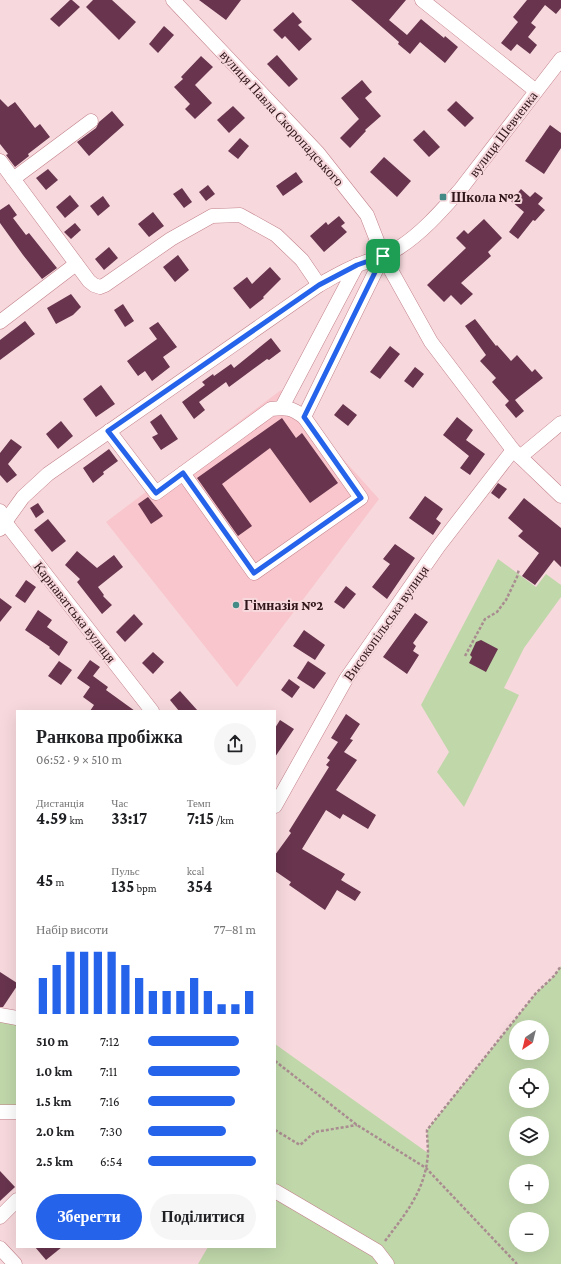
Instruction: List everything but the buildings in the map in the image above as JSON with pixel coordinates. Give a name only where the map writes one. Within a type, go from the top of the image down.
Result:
[{"type":"street","name":"вулиця Павла Скоропадського","points":[[173,0],[318,153],[367,215],[383,256],[431,342],[516,453],[561,496]]},
{"type":"street","points":[[422,0],[536,91]]},
{"type":"street","name":"вулиця Шевченка","points":[[2,521],[23,497],[48,474],[319,285],[357,265],[383,256],[400,247],[417,234],[460,190],[561,59]]},
{"type":"street","points":[[13,179],[91,121]]},
{"type":"street","points":[[0,161],[76,264],[94,285],[100,287],[171,238],[212,216],[240,215],[276,235],[302,260],[319,285]]},
{"type":"street","points":[[304,417],[383,256]]},
{"type":"street","points":[[0,322],[76,264]]},
{"type":"street","points":[[282,407],[357,265]]},
{"type":"street","points":[[108,431],[156,493],[183,473],[271,409],[282,407],[293,409],[304,417],[361,498],[254,573],[183,473]]},
{"type":"street","name":"Високопільська вулиця","points":[[276,804],[346,679],[438,547],[516,453],[561,423]]},
{"type":"street","name":"Карнаватська вулиця","points":[[2,521],[151,710]]},
{"type":"street","points":[[0,1015],[16,1018]]},
{"type":"street","points":[[0,1112],[16,1112]]},
{"type":"street","points":[[276,1193],[377,1251],[387,1264]]},
{"type":"street","points":[[0,1217],[16,1201]]},
{"type":"street","points":[[0,1248],[15,1264]]},
{"type":"path","points":[[465,656],[485,619],[497,612],[506,600],[517,577],[519,569]]},
{"type":"path","points":[[377,1251],[413,1204],[420,1190],[428,1154],[427,1130],[536,993],[554,976],[561,966]]},
{"type":"path","points":[[276,1061],[357,1125],[426,1168],[517,1264]]},
{"type":"path","points":[[276,1131],[300,1145],[315,1132],[357,1125]]},
{"type":"shaded area","name":"Гімназія №2","points":[[281,390],[379,499],[237,687],[106,522]]},
{"type":"green space","points":[[498,559],[536,587],[546,574],[561,585],[561,597],[524,648],[504,688],[519,695],[464,807],[437,772],[449,752],[421,705]]},
{"type":"green space","points":[[561,966],[561,1264],[198,1264],[207,1248],[276,1248],[276,1045],[428,1153],[427,1130],[509,1027],[509,1060],[549,1060],[549,1020],[515,1020],[536,993],[554,976]]},
{"type":"green space","points":[[0,1022],[16,1024],[16,1112],[0,1112]]},
{"type":"place","name":"Школа №2","points":[[443,197]]},
{"type":"place","name":"Гімназія №2","points":[[236,605]]},
{"type":"route","points":[[383,256],[304,417],[361,498],[254,573],[183,473],[156,493],[108,431],[319,285],[357,265],[383,256]]}]
